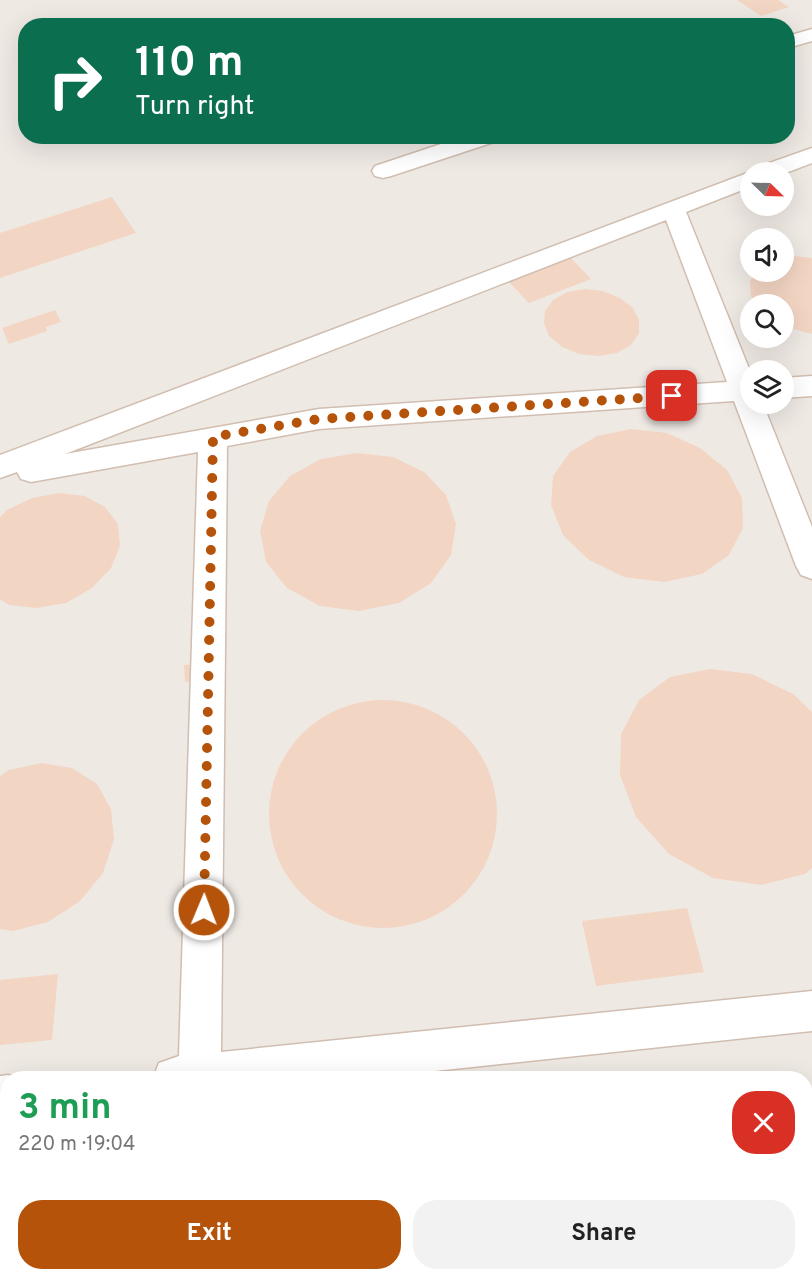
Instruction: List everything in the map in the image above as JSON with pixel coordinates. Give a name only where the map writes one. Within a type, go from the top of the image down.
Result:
[{"type":"lane","points":[[795,40],[812,35]]},
{"type":"lane","points":[[795,47],[812,45]]},
{"type":"lane","points":[[383,171],[465,144]]},
{"type":"lane","points":[[793,162],[812,155]]},
{"type":"lane","points":[[0,467],[740,183]]},
{"type":"lane","points":[[673,208],[740,376]]},
{"type":"lane","points":[[794,387],[812,386]]},
{"type":"lane","points":[[0,477],[319,419],[740,391]]},
{"type":"lane","points":[[755,414],[812,566]]},
{"type":"lane","points":[[191,1071],[213,437]]},
{"type":"lane","points":[[256,1071],[812,1011]]},
{"type":"shaded area","points":[[0,0],[812,0],[812,1071],[0,1071]]},
{"type":"building","points":[[737,0],[778,0],[789,7],[761,16]]},
{"type":"building","points":[[112,197],[136,233],[0,278],[0,233]]},
{"type":"building","points":[[794,256],[812,258],[812,334],[794,329],[794,294],[751,294],[750,282],[794,282]]},
{"type":"building","points":[[571,258],[591,279],[529,303],[509,282]]},
{"type":"building","points":[[585,289],[603,291],[620,298],[633,308],[639,320],[639,333],[631,345],[617,353],[599,356],[579,354],[562,347],[549,336],[544,323],[545,311],[553,300],[567,292]]},
{"type":"building","points":[[55,310],[61,322],[46,327],[47,331],[9,344],[2,328]]},
{"type":"building","points":[[631,429],[667,433],[700,448],[727,470],[742,498],[743,528],[729,555],[702,574],[664,582],[624,577],[589,560],[563,535],[551,505],[553,476],[570,452],[597,436]]},
{"type":"building","points":[[357,453],[393,457],[424,472],[446,495],[456,524],[451,555],[431,583],[399,603],[359,611],[320,606],[287,588],[266,562],[260,531],[269,501],[290,476],[321,459]]},
{"type":"building","points":[[59,493],[85,496],[105,507],[118,524],[120,546],[111,568],[92,588],[66,603],[37,608],[9,605],[0,599],[0,517],[7,510],[32,498]]},
{"type":"building","points":[[199,664],[199,680],[185,682],[184,665]]},
{"type":"building","points":[[710,669],[752,674],[793,694],[812,712],[812,868],[805,874],[761,885],[713,878],[669,854],[636,817],[620,775],[621,734],[639,700],[670,677]]},
{"type":"building","points":[[383,700],[405,702],[437,713],[464,733],[484,760],[495,792],[497,814],[495,836],[484,868],[464,895],[437,915],[405,926],[383,928],[361,926],[329,915],[302,895],[282,868],[271,836],[269,814],[271,792],[282,760],[302,733],[329,713],[361,702]]},
{"type":"building","points":[[42,763],[72,768],[97,784],[111,809],[114,839],[103,873],[80,901],[48,922],[13,931],[0,929],[0,776],[9,770]]},
{"type":"building","points":[[687,908],[704,972],[596,986],[582,921]]},
{"type":"building","points":[[58,974],[52,1040],[0,1045],[0,980]]},
{"type":"route","points":[[204,910],[213,437],[319,419],[672,396]]}]
